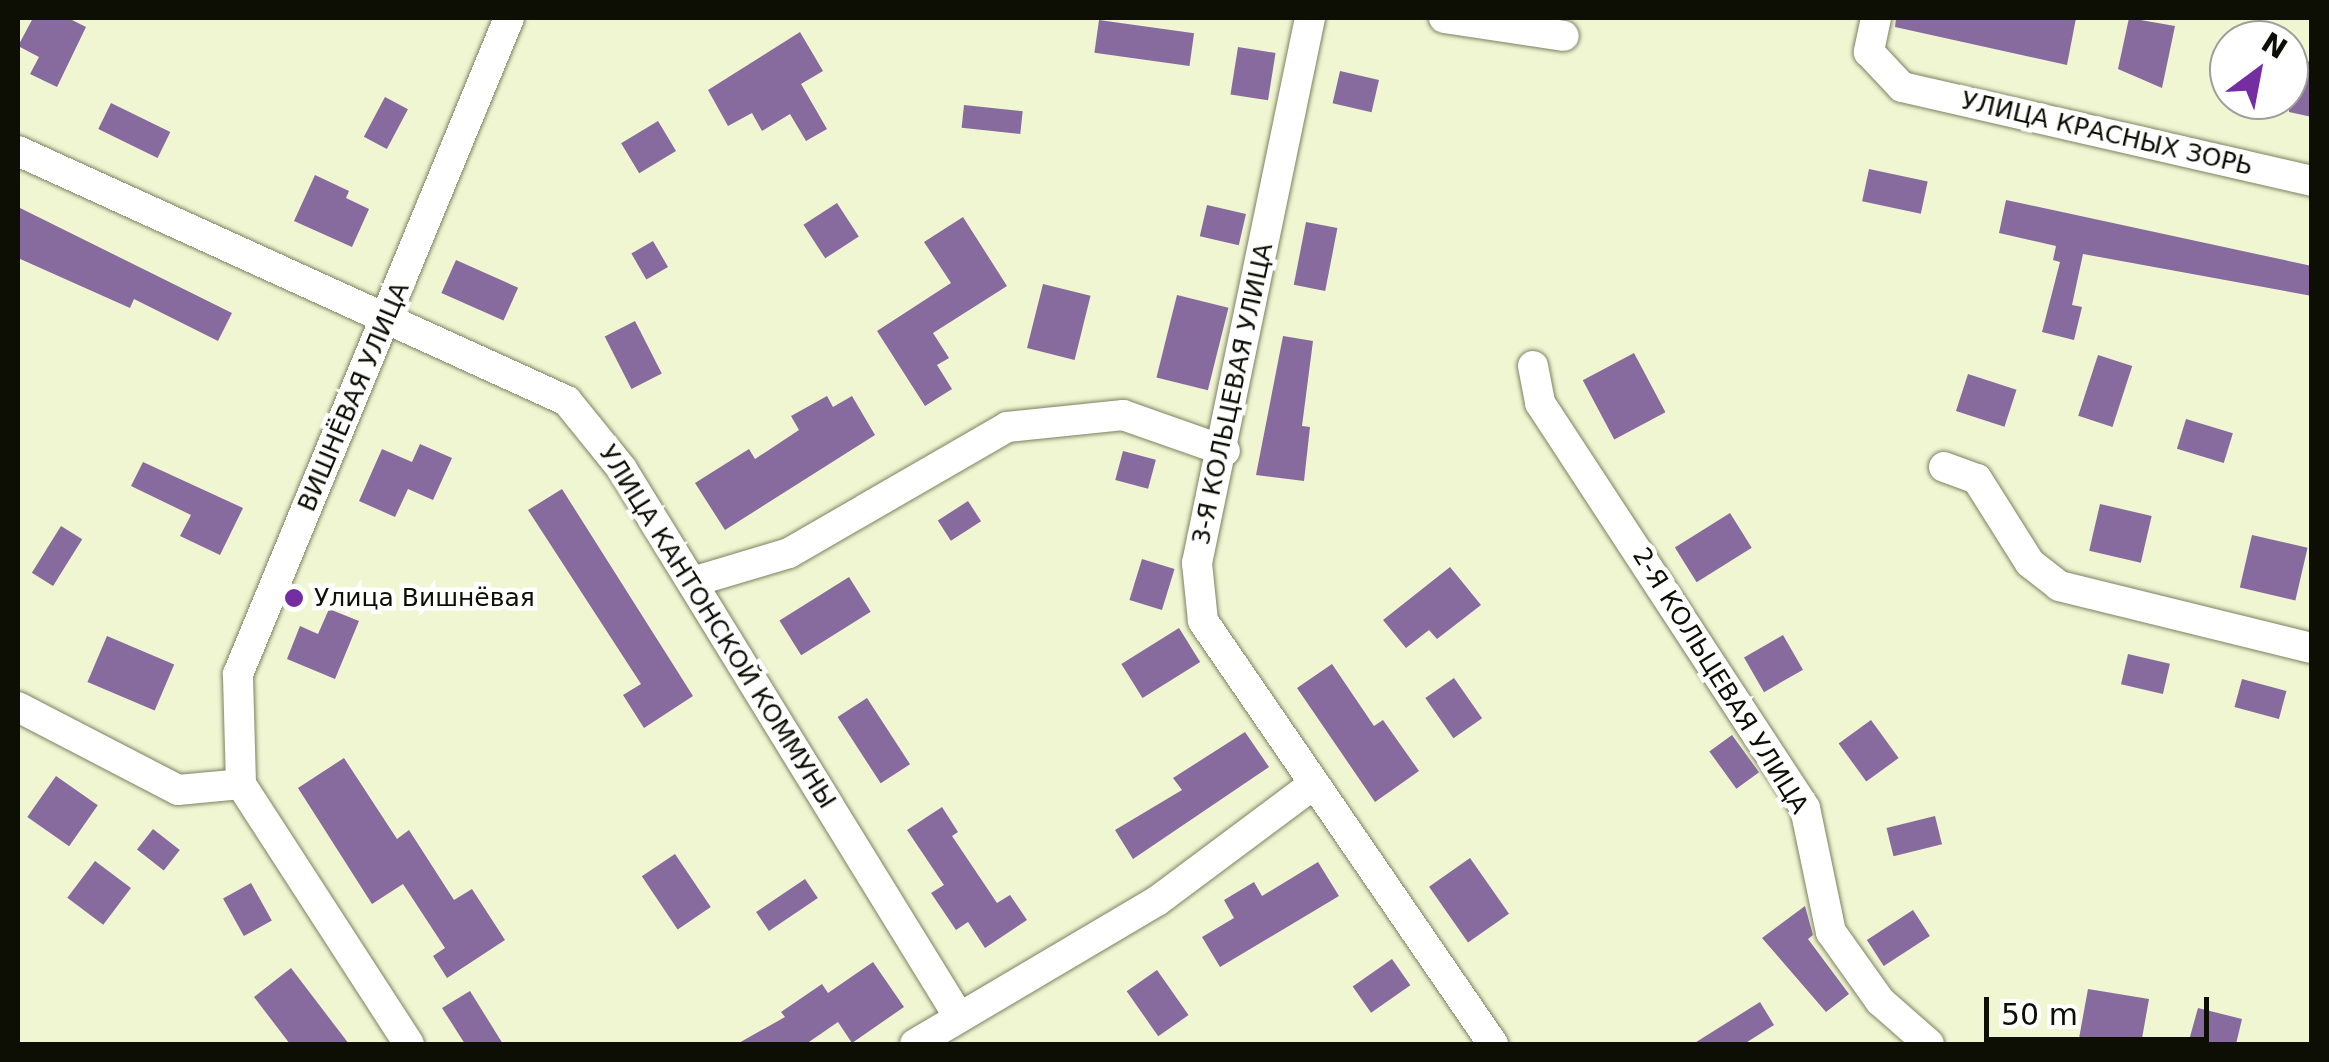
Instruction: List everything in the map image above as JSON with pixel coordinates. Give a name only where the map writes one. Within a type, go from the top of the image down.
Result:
[{"type":"street","name":"ВИШНЁВАЯ УЛИЦА","points":[[240,784],[238,674],[509,18]]},
{"type":"street","name":"3-Я КОЛЬЦЕВАЯ УЛИЦА","points":[[1310,18],[1225,451],[1197,562],[1203,621],[1493,1044]]},
{"type":"street","points":[[1444,18],[1564,36]]},
{"type":"street","name":"УЛИЦА КРАСНЫХ ЗОРЬ","points":[[1876,18],[1869,52],[1902,86],[2312,181]]},
{"type":"street","name":"УЛИЦА КАНТОНСКОЙ КОММУНЫ","points":[[18,151],[384,323],[567,401],[622,469],[957,1014]]},
{"type":"street","name":"2-Я КОЛЬЦЕВАЯ УЛИЦА","points":[[1533,366],[1540,402],[1805,808],[1831,932],[1880,1001],[1929,1044]]},
{"type":"street","points":[[692,582],[789,553],[1007,426],[1123,415],[1225,451]]},
{"type":"street","points":[[1944,467],[1977,479],[2030,563],[2058,586],[2312,648]]},
{"type":"street","points":[[18,707],[178,790],[240,784],[409,1044]]},
{"type":"street","points":[[914,1044],[957,1014],[1157,901],[1314,784]]},
{"type":"building","points":[[33,18],[68,18],[86,27],[57,87],[30,74],[39,57],[18,46]]},
{"type":"building","points":[[1896,18],[2076,18],[2067,65],[1895,27]]},
{"type":"building","points":[[2129,18],[2175,26],[2162,88],[2118,69]]},
{"type":"building","points":[[1099,20],[1194,33],[1189,66],[1094,53]]},
{"type":"building","points":[[800,32],[823,71],[801,84],[827,129],[806,141],[790,114],[762,131],[752,113],[728,126],[708,90]]},
{"type":"building","points":[[1238,47],[1276,53],[1268,100],[1230,94]]},
{"type":"building","points":[[2309,61],[2312,62],[2312,117],[2309,116]]},
{"type":"building","points":[[1340,71],[1379,80],[1372,112],[1333,103]]},
{"type":"building","points":[[385,97],[408,109],[387,149],[364,137]]},
{"type":"building","points":[[111,103],[170,132],[158,158],[98,129]]},
{"type":"building","points":[[964,105],[1023,111],[1020,134],[962,128]]},
{"type":"building","points":[[658,121],[676,151],[639,173],[621,143]]},
{"type":"building","points":[[1869,169],[1928,181],[1921,214],[1862,201]]},
{"type":"building","points":[[315,175],[349,191],[346,198],[369,209],[352,247],[294,221]]},
{"type":"building","points":[[2006,200],[2312,266],[2312,296],[2083,254],[2072,305],[2082,307],[2074,340],[2042,332],[2060,262],[2053,260],[2056,246],[1999,233]]},
{"type":"building","points":[[837,203],[859,237],[825,258],[803,225]]},
{"type":"building","points":[[1207,205],[1246,214],[1239,245],[1200,236]]},
{"type":"building","points":[[18,207],[232,313],[218,341],[134,299],[130,308],[18,258]]},
{"type":"building","points":[[963,217],[1007,286],[933,333],[949,358],[937,365],[952,389],[925,406],[877,331],[951,283],[924,242]]},
{"type":"building","points":[[1306,222],[1337,228],[1325,291],[1294,285]]},
{"type":"building","points":[[653,241],[668,267],[646,279],[631,254]]},
{"type":"building","points":[[456,260],[518,288],[503,321],[441,293]]},
{"type":"building","points":[[1043,284],[1091,296],[1075,360],[1027,348]]},
{"type":"building","points":[[1177,295],[1228,308],[1208,390],[1156,377]]},
{"type":"building","points":[[635,321],[662,374],[631,389],[605,336]]},
{"type":"building","points":[[1283,336],[1313,341],[1302,426],[1310,427],[1304,481],[1256,475]]},
{"type":"building","points":[[1634,353],[1665,412],[1614,439],[1583,380]]},
{"type":"building","points":[[2098,355],[2132,366],[2112,427],[2078,416]]},
{"type":"building","points":[[1968,374],[2017,390],[2004,427],[1956,411]]},
{"type":"building","points":[[827,396],[833,407],[852,396],[875,435],[725,530],[695,483],[749,449],[755,459],[799,430],[791,416]]},
{"type":"building","points":[[2186,419],[2233,433],[2224,463],[2177,449]]},
{"type":"building","points":[[420,444],[452,458],[433,500],[408,489],[395,517],[359,501],[382,449],[412,462]]},
{"type":"building","points":[[1123,451],[1156,460],[1148,489],[1115,480]]},
{"type":"building","points":[[143,462],[243,508],[220,555],[180,536],[191,515],[131,486]]},
{"type":"building","points":[[562,489],[693,696],[644,728],[623,695],[641,684],[528,510]]},
{"type":"building","points":[[968,501],[981,521],[951,541],[938,521]]},
{"type":"building","points":[[2100,504],[2152,516],[2141,563],[2089,551]]},
{"type":"building","points":[[1730,513],[1752,548],[1697,582],[1675,547]]},
{"type":"building","points":[[61,526],[82,539],[53,586],[32,573]]},
{"type":"building","points":[[2252,535],[2308,548],[2295,600],[2240,588]]},
{"type":"building","points":[[1142,559],[1175,569],[1162,610],[1129,600]]},
{"type":"building","points":[[1450,567],[1481,605],[1437,639],[1429,630],[1406,648],[1383,620]]},
{"type":"building","points":[[849,577],[871,612],[801,655],[779,620]]},
{"type":"building","points":[[329,609],[359,621],[335,679],[287,659],[300,626],[318,634]]},
{"type":"building","points":[[1179,628],[1200,662],[1143,698],[1121,664]]},
{"type":"building","points":[[1783,635],[1803,670],[1764,692],[1744,658]]},
{"type":"building","points":[[107,636],[174,665],[155,711],[87,682]]},
{"type":"building","points":[[2128,654],[2170,664],[2163,694],[2121,684]]},
{"type":"building","points":[[1332,664],[1374,726],[1383,720],[1419,771],[1375,802],[1297,688]]},
{"type":"building","points":[[1454,678],[1482,718],[1453,738],[1425,698]]},
{"type":"building","points":[[2242,679],[2286,691],[2279,719],[2234,707]]},
{"type":"building","points":[[867,698],[910,764],[881,783],[838,717]]},
{"type":"building","points":[[1871,720],[1899,758],[1866,782],[1839,744]]},
{"type":"building","points":[[1245,732],[1269,767],[1133,859],[1115,830],[1182,790],[1173,778]]},
{"type":"building","points":[[1732,735],[1759,772],[1736,789],[1709,751]]},
{"type":"building","points":[[344,758],[397,839],[409,830],[454,900],[472,889],[505,940],[447,978],[433,956],[445,948],[403,884],[372,904],[298,788]]},
{"type":"building","points":[[56,776],[98,805],[69,846],[27,817]]},
{"type":"building","points":[[942,807],[958,832],[952,836],[997,903],[1010,895],[1027,920],[985,948],[968,922],[956,930],[931,893],[944,885],[907,830]]},
{"type":"building","points":[[1935,816],[1942,844],[1894,856],[1886,828]]},
{"type":"building","points":[[153,829],[180,850],[164,870],[137,849]]},
{"type":"building","points":[[675,854],[711,907],[678,929],[642,876]]},
{"type":"building","points":[[1470,858],[1509,914],[1468,942],[1429,887]]},
{"type":"building","points":[[95,861],[131,888],[103,925],[67,898]]},
{"type":"building","points":[[1318,862],[1339,896],[1220,967],[1202,937],[1234,918],[1224,900],[1254,882],[1262,896]]},
{"type":"building","points":[[805,879],[818,898],[769,931],[756,912]]},
{"type":"building","points":[[251,883],[272,921],[244,936],[223,899]]},
{"type":"building","points":[[1805,906],[1813,935],[1808,939],[1849,994],[1826,1012],[1762,938]]},
{"type":"building","points":[[1913,910],[1930,936],[1884,966],[1867,940]]},
{"type":"building","points":[[1392,959],[1410,985],[1371,1013],[1353,987]]},
{"type":"building","points":[[873,962],[904,1007],[852,1043],[838,1022],[806,1044],[737,1044],[785,1017],[781,1012],[822,984],[828,993]]},
{"type":"building","points":[[291,968],[349,1044],[290,1044],[254,997]]},
{"type":"building","points":[[1157,970],[1189,1015],[1158,1036],[1127,991]]},
{"type":"building","points":[[2088,989],[2149,999],[2141,1044],[2078,1044]]},
{"type":"building","points":[[470,991],[503,1044],[465,1044],[442,1008]]},
{"type":"building","points":[[1760,1002],[1774,1025],[1744,1044],[1693,1044]]},
{"type":"building","points":[[2198,1008],[2242,1019],[2236,1044],[2188,1044]]},
{"type":"place","name":"Улица Вишнёвая","points":[[294,598]]}]
